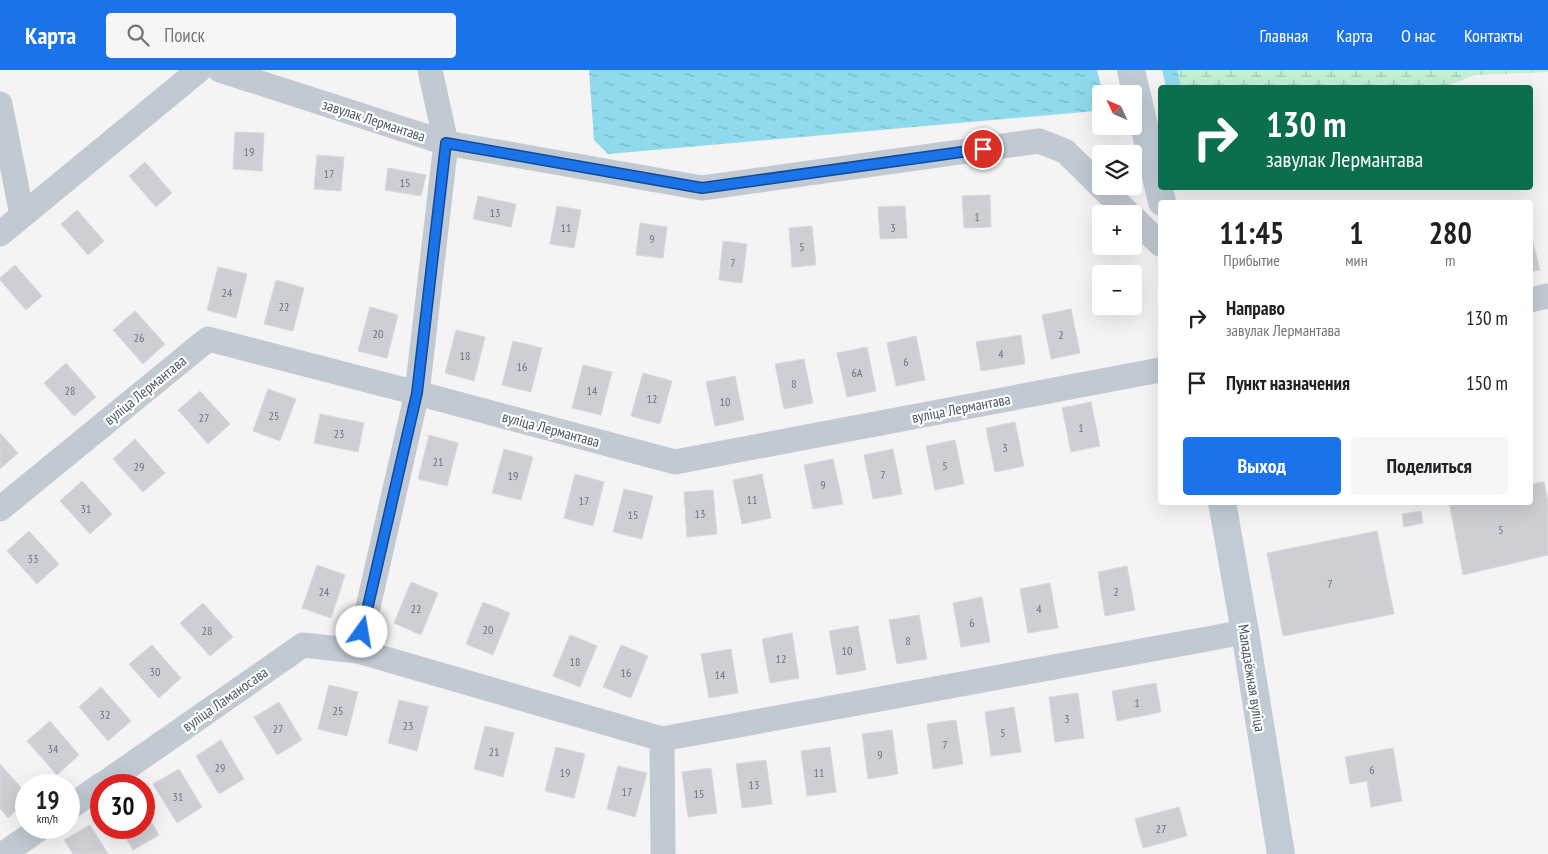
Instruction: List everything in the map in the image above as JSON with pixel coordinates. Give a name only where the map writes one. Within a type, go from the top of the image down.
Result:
[{"type":"street","points":[[0,234],[199,70]]},
{"type":"street","name":"завулак Лермантава","points":[[220,70],[446,143],[702,188],[1039,141],[1065,151],[1120,205]]},
{"type":"street","points":[[358,651],[417,393],[446,143],[430,70]]},
{"type":"street","points":[[1131,70],[1158,185]]},
{"type":"street","points":[[0,104],[22,215]]},
{"type":"street","points":[[1142,226],[1158,242]]},
{"type":"street","points":[[1533,299],[1548,296]]},
{"type":"street","name":"вуліца Лермантава","points":[[0,509],[208,339],[675,462],[1158,370]]},
{"type":"street","name":"Маладзёжная вуліца","points":[[1223,505],[1245,632],[1280,854]]},
{"type":"street","points":[[663,854],[662,739],[1245,632]]},
{"type":"street","name":"вуліца Ламаносава","points":[[118,774],[303,645],[358,651],[662,739]]},
{"type":"street","points":[[3,854],[25,839]]},
{"type":"green space","points":[[1177,70],[1548,70],[1548,72],[1475,75],[1450,85],[1180,85]]},
{"type":"water","points":[[589,70],[1097,70],[1101,85],[1092,85],[1092,111],[608,154],[594,140]]},
{"type":"water","points":[[1162,70],[1177,70],[1181,85],[1166,85]]},
{"type":"building","points":[[235,132],[264,133],[262,171],[233,169]]},
{"type":"building","points":[[317,155],[344,157],[341,191],[314,189]]},
{"type":"building","points":[[145,162],[172,193],[156,207],[129,176]]},
{"type":"building","points":[[388,168],[426,175],[421,196],[385,190]]},
{"type":"building","points":[[990,195],[991,227],[964,228],[962,196]]},
{"type":"building","points":[[478,196],[516,204],[511,227],[473,219]]},
{"type":"building","points":[[557,206],[581,210],[574,248],[550,244]]},
{"type":"building","points":[[905,206],[907,238],[880,239],[878,207]]},
{"type":"building","points":[[77,210],[104,241],[88,255],[61,224]]},
{"type":"building","points":[[640,223],[667,227],[663,258],[636,255]]},
{"type":"building","points":[[812,226],[816,265],[792,267],[789,228]]},
{"type":"building","points":[[723,241],[747,244],[742,283],[719,280]]},
{"type":"building","points":[[1533,243],[1540,270],[1533,271]]},
{"type":"building","points":[[15,265],[42,296],[26,310],[0,280]]},
{"type":"building","points":[[218,267],[247,274],[236,318],[207,310]]},
{"type":"building","points":[[276,280],[304,288],[293,331],[264,324]]},
{"type":"building","points":[[370,307],[398,315],[387,358],[358,351]]},
{"type":"building","points":[[1071,309],[1080,353],[1051,359],[1042,315]]},
{"type":"building","points":[[135,311],[165,344],[143,364],[113,330]]},
{"type":"building","points":[[456,330],[485,337],[474,381],[445,373]]},
{"type":"building","points":[[1021,335],[1025,364],[981,371],[976,342]]},
{"type":"building","points":[[916,336],[925,380],[896,386],[887,343]]},
{"type":"building","points":[[513,341],[542,348],[531,392],[502,385]]},
{"type":"building","points":[[867,347],[876,391],[847,397],[837,353]]},
{"type":"building","points":[[804,359],[813,403],[784,409],[775,364]]},
{"type":"building","points":[[66,363],[96,397],[74,416],[44,383]]},
{"type":"building","points":[[583,365],[612,372],[601,415],[572,408]]},
{"type":"building","points":[[643,373],[672,381],[660,424],[631,416]]},
{"type":"building","points":[[735,376],[744,420],[715,426],[706,382]]},
{"type":"building","points":[[268,389],[296,399],[280,441],[253,431]]},
{"type":"building","points":[[200,391],[230,424],[208,444],[178,410]]},
{"type":"building","points":[[1091,402],[1100,446],[1071,452],[1062,408]]},
{"type":"building","points":[[320,414],[364,423],[358,452],[314,443]]},
{"type":"building","points":[[1015,422],[1024,466],[995,472],[986,428]]},
{"type":"building","points":[[0,433],[18,453],[0,469]]},
{"type":"building","points":[[429,435],[458,443],[447,486],[418,479]]},
{"type":"building","points":[[135,439],[165,473],[143,492],[113,459]]},
{"type":"building","points":[[955,440],[964,484],[935,490],[926,446]]},
{"type":"building","points":[[504,449],[533,457],[521,500],[492,493]]},
{"type":"building","points":[[893,449],[902,494],[873,499],[864,455]]},
{"type":"building","points":[[833,459],[843,504],[813,509],[804,465]]},
{"type":"building","points":[[575,474],[604,482],[593,526],[564,518]]},
{"type":"building","points":[[762,474],[771,518],[742,524],[733,480]]},
{"type":"building","points":[[82,481],[112,514],[90,534],[60,501]]},
{"type":"building","points":[[1544,482],[1548,501],[1548,555],[1463,575],[1450,505],[1533,505],[1533,484]]},
{"type":"building","points":[[624,489],[653,496],[642,539],[613,532]]},
{"type":"building","points":[[713,490],[717,534],[687,537],[684,492]]},
{"type":"building","points":[[1421,511],[1423,523],[1404,527],[1402,514]]},
{"type":"building","points":[[29,531],[59,564],[37,584],[7,551]]},
{"type":"building","points":[[1377,531],[1394,614],[1283,636],[1267,553]]},
{"type":"building","points":[[317,565],[345,575],[331,618],[302,608]]},
{"type":"building","points":[[1127,566],[1135,610],[1105,616],[1098,572]]},
{"type":"building","points":[[411,582],[438,593],[421,635],[394,623]]},
{"type":"building","points":[[1050,583],[1058,628],[1028,633],[1020,589]]},
{"type":"building","points":[[982,597],[990,642],[961,647],[953,603]]},
{"type":"building","points":[[483,602],[510,613],[493,655],[466,644]]},
{"type":"building","points":[[203,603],[233,637],[210,656],[180,623]]},
{"type":"building","points":[[919,615],[927,659],[897,664],[889,620]]},
{"type":"building","points":[[858,626],[866,670],[837,675],[829,631]]},
{"type":"building","points":[[792,633],[799,678],[770,683],[762,639]]},
{"type":"building","points":[[570,635],[597,646],[580,687],[553,676]]},
{"type":"building","points":[[152,645],[181,678],[159,698],[129,664]]},
{"type":"building","points":[[621,645],[648,656],[631,698],[603,687]]},
{"type":"building","points":[[731,649],[738,693],[709,698],[701,654]]},
{"type":"building","points":[[1156,683],[1161,712],[1117,721],[1112,691]]},
{"type":"building","points":[[329,685],[358,692],[347,736],[318,729]]},
{"type":"building","points":[[101,687],[131,721],[108,741],[79,707]]},
{"type":"building","points":[[1078,693],[1084,738],[1055,742],[1049,697]]},
{"type":"building","points":[[399,700],[428,707],[417,751],[388,743]]},
{"type":"building","points":[[279,702],[302,740],[277,755],[254,717]]},
{"type":"building","points":[[1014,707],[1021,752],[991,756],[985,712]]},
{"type":"building","points":[[956,720],[963,764],[933,769],[927,724]]},
{"type":"building","points":[[50,721],[79,755],[56,774],[27,741]]},
{"type":"building","points":[[485,726],[514,733],[503,777],[474,769]]},
{"type":"building","points":[[892,730],[898,774],[868,779],[862,734]]},
{"type":"building","points":[[221,740],[244,779],[219,794],[196,756]]},
{"type":"building","points":[[556,747],[585,754],[574,798],[545,791]]},
{"type":"building","points":[[830,747],[836,792],[807,796],[801,751]]},
{"type":"building","points":[[1393,748],[1402,801],[1371,807],[1367,781],[1350,784],[1345,757]]},
{"type":"building","points":[[766,760],[772,804],[742,808],[736,764]]},
{"type":"building","points":[[0,764],[15,781],[15,811],[8,818],[0,808]]},
{"type":"building","points":[[618,766],[647,773],[635,817],[607,809]]},
{"type":"building","points":[[711,768],[717,813],[688,817],[682,772]]},
{"type":"building","points":[[179,769],[202,807],[177,823],[155,787],[155,783]]},
{"type":"building","points":[[1179,807],[1187,836],[1143,848],[1135,819]]},
{"type":"building","points":[[90,825],[90,839],[99,839],[108,854],[73,854],[64,840],[80,839],[80,831]]},
{"type":"building","points":[[155,828],[159,835],[155,837]]},
{"type":"building","points":[[126,839],[152,839],[133,850]]},
{"type":"route","points":[[362,632],[417,393],[446,143],[702,188],[983,149]]}]
